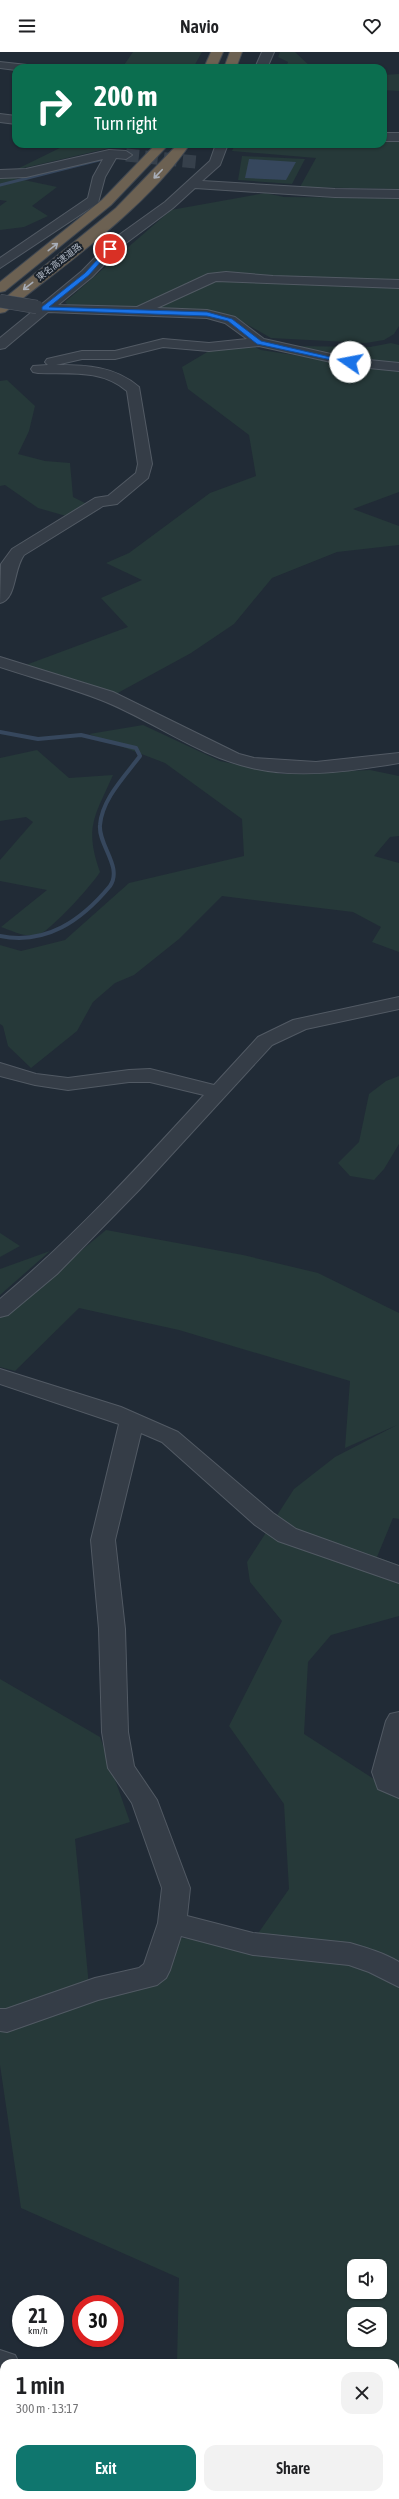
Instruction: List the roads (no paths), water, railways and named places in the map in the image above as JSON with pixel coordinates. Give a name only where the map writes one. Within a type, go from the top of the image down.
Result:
[{"type":"highway","points":[[212,64],[217,52]]},
{"type":"highway","points":[[232,64],[236,52]]},
{"type":"highway","name":"東名高速道路","points":[[0,288],[81,226],[115,195],[159,148]]},
{"type":"highway","name":"東名高速道路","points":[[0,309],[101,228],[140,193],[180,148]]},
{"type":"street","points":[[267,55],[274,64]]},
{"type":"street","points":[[0,65],[12,66]]},
{"type":"street","points":[[0,118],[12,120]]},
{"type":"street","points":[[387,137],[399,137]]},
{"type":"street","points":[[0,345],[40,308],[87,274],[103,255],[117,243],[169,205],[216,162],[221,148]]},
{"type":"street","points":[[0,174],[26,173],[108,154],[126,155]]},
{"type":"street","points":[[0,264],[94,200],[99,176],[110,158],[108,154]]},
{"type":"street","points":[[196,162],[216,162]]},
{"type":"street","points":[[191,184],[335,194],[399,194]]},
{"type":"street","points":[[140,312],[213,277],[226,276],[399,284]]},
{"type":"street","points":[[0,301],[40,308],[220,316],[230,320],[259,342]]},
{"type":"street","points":[[0,598],[3,595],[9,564],[18,552],[100,501],[112,501],[143,474],[145,464],[134,390],[129,384],[107,372],[38,369],[58,359],[82,355],[115,355],[163,343],[209,347],[259,342],[350,362],[399,367]]},
{"type":"street","points":[[0,662],[107,696],[233,758],[253,764],[313,768],[399,758]]},
{"type":"street","points":[[0,1310],[49,1269],[98,1221],[167,1149],[216,1092],[265,1041],[300,1024],[399,1003]]},
{"type":"street","points":[[0,1069],[42,1083],[70,1085],[95,1082],[116,1076],[143,1075],[216,1092]]},
{"type":"street","points":[[0,1376],[112,1412],[170,1437],[264,1519],[287,1535],[399,1574]]},
{"type":"street","points":[[0,2020],[7,2021],[95,1989],[147,1977],[156,1970],[172,1923],[176,1888],[144,1800],[120,1768],[115,1732],[112,1630],[103,1540],[132,1420]]},
{"type":"street","points":[[399,1720],[384,1772],[387,1782],[399,1788]]},
{"type":"street","points":[[172,1923],[252,1944],[350,1954],[379,1964],[399,1976]]},
{"type":"water","points":[[249,159],[296,162],[286,180],[245,178]]},
{"type":"waterway","points":[[0,185],[99,160]]},
{"type":"waterway","points":[[0,732],[38,739],[81,735],[136,748],[140,756],[115,788],[105,806],[102,815],[100,833],[114,871],[110,886],[87,910],[75,920],[61,928],[33,937],[17,938],[0,936]]},
{"type":"tunnel","points":[[126,155],[196,162]]}]
